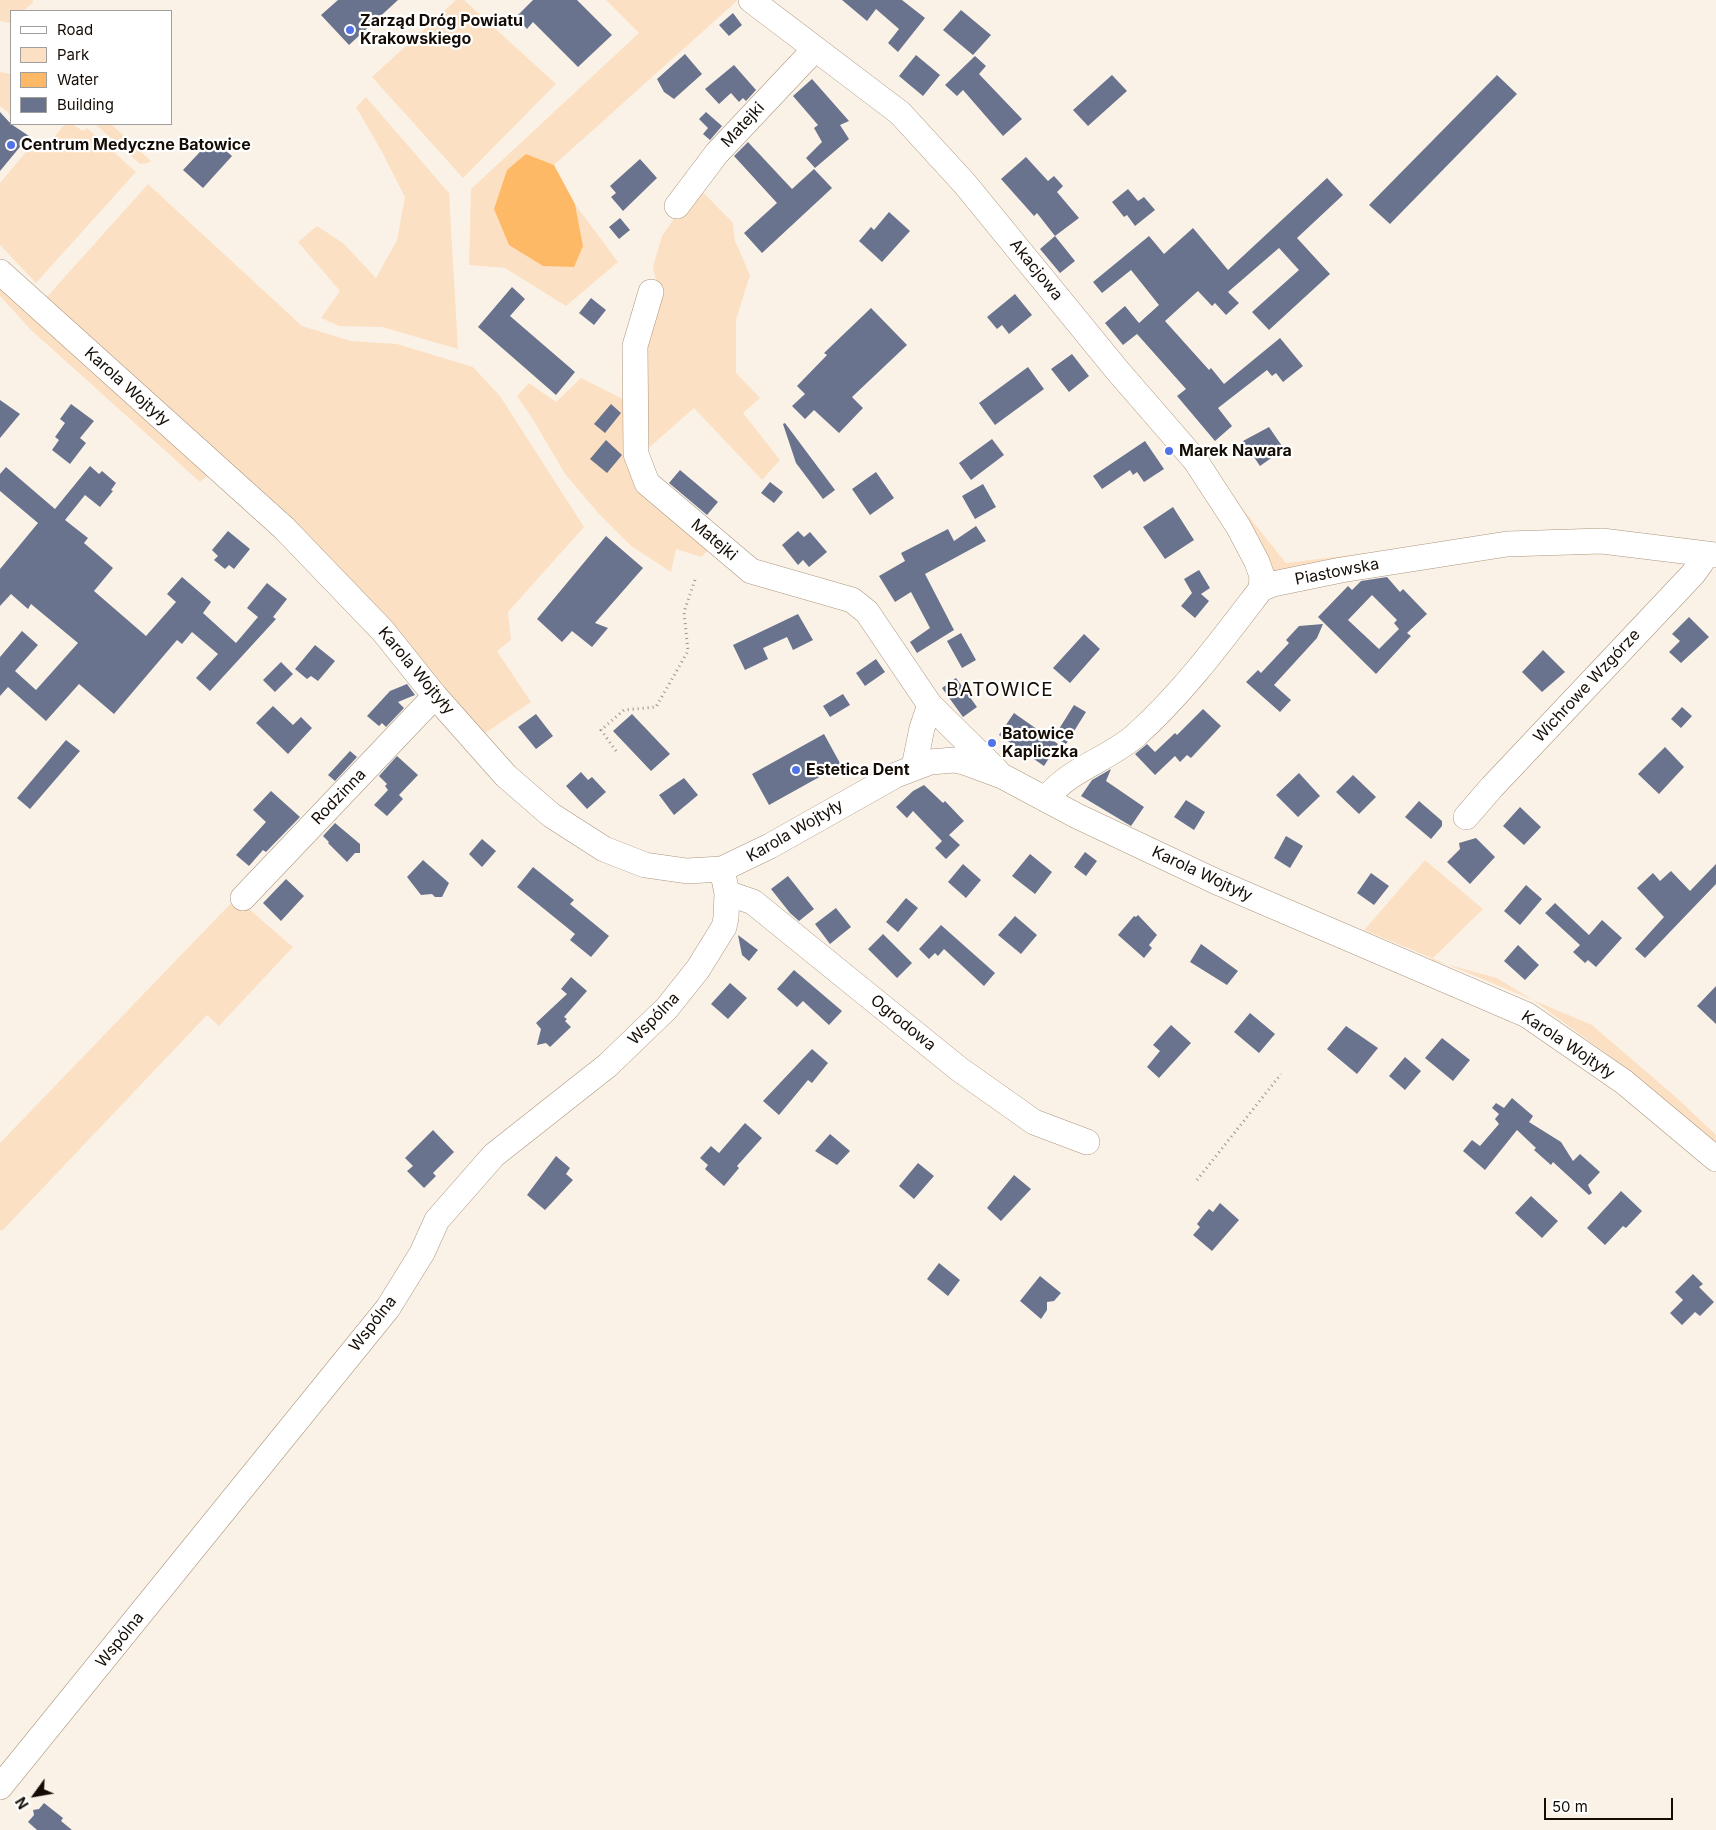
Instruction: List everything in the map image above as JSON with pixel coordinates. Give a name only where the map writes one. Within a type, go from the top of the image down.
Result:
[{"type":"street","name":"Akacjowa","points":[[751,0],[906,119],[974,194],[1117,370],[1195,460],[1238,526],[1258,562],[1262,576],[1261,589]]},
{"type":"street","name":"Matejki","points":[[677,206],[716,153],[814,50]]},
{"type":"street","name":"Karola Wojtyły","points":[[0,272],[279,523],[383,631],[436,696],[506,776],[551,815],[604,849],[645,865],[687,871],[722,868],[770,846],[857,796],[914,767],[930,762],[954,760],[977,766],[1002,776],[1217,882],[1527,1015],[1624,1082],[1716,1159]]},
{"type":"street","name":"Matejki","points":[[651,292],[636,346],[636,454],[647,484],[752,571],[852,600],[867,612],[930,705],[1002,776]]},
{"type":"street","name":"Piastowska","points":[[1261,589],[1273,584],[1341,570],[1507,544],[1602,541],[1710,555]]},
{"type":"street","name":"Wichrowe Wzgórze","points":[[1466,817],[1710,555]]},
{"type":"street","points":[[1046,799],[1062,781],[1120,746],[1142,729],[1200,667],[1261,589]]},
{"type":"street","name":"Rodzinna","points":[[243,898],[436,696]]},
{"type":"street","points":[[914,767],[922,728],[930,705]]},
{"type":"street","name":"Wspólna","points":[[0,1787],[388,1308],[422,1253],[437,1220],[448,1205],[494,1155],[608,1065],[668,1008],[698,969],[724,927],[727,893],[722,868]]},
{"type":"street","name":"Ogrodowa","points":[[727,893],[753,902],[959,1069],[1034,1122],[1087,1142]]},
{"type":"path","points":[[616,751],[601,730],[624,710],[656,707],[688,651],[684,612],[696,577]]},
{"type":"path","points":[[1197,1180],[1281,1074]]},
{"type":"green space","points":[[0,0],[32,0],[34,2],[24,10],[10,10],[10,23],[0,21]]},
{"type":"green space","points":[[456,0],[464,0],[556,84],[463,178],[372,77]]},
{"type":"green space","points":[[606,0],[738,0],[554,165],[526,154],[583,246],[575,204],[618,262],[566,306],[505,268],[469,265],[471,189],[639,33]]},
{"type":"green space","points":[[0,72],[10,74],[10,114],[0,106]]},
{"type":"green space","points":[[366,97],[449,193],[458,349],[382,327],[339,326],[321,318],[340,291],[298,242],[317,226],[343,243],[376,278],[397,240],[405,197],[356,107]]},
{"type":"green space","points":[[74,125],[83,131],[87,128],[136,172],[36,283],[0,245],[0,183],[31,146],[41,153],[63,126]]},
{"type":"green space","points":[[96,125],[112,125],[151,161],[140,164]]},
{"type":"green space","points":[[148,184],[302,326],[351,341],[397,344],[473,367],[500,396],[584,527],[508,612],[511,640],[497,651],[531,702],[478,738],[45,299]]},
{"type":"green space","points":[[697,186],[733,223],[735,241],[750,275],[736,320],[736,373],[760,398],[743,413],[780,460],[762,480],[694,408],[642,454],[641,347],[658,288],[653,267],[662,236]]},
{"type":"green space","points":[[0,285],[161,430],[207,476],[200,482],[31,330],[0,296]]},
{"type":"green space","points":[[581,378],[621,398],[627,404],[629,462],[713,545],[701,557],[676,549],[671,572],[631,546],[599,514],[565,474],[517,396],[529,383],[556,402]]},
{"type":"green space","points":[[1204,461],[1286,563],[1384,551],[1268,578]]},
{"type":"green space","points":[[1425,860],[1483,909],[1433,958],[1364,930]]},
{"type":"green space","points":[[236,898],[293,947],[219,1026],[207,1015],[2,1231],[0,1230],[0,1143]]},
{"type":"green space","points":[[1433,958],[1447,964],[1431,960]]},
{"type":"green space","points":[[1447,964],[1497,978],[1533,1000]]},
{"type":"green space","points":[[1533,1000],[1592,1025],[1677,1098],[1716,1135],[1716,1143],[1638,1077]]},
{"type":"water","points":[[526,154],[554,165],[575,204],[583,246],[574,267],[543,266],[509,245],[494,209],[507,170]]},
{"type":"building","name":"Zarząd Dróg Powiatu Krakowskiego","points":[[338,0],[398,0],[349,45],[321,15]]},
{"type":"building","points":[[533,0],[577,0],[612,35],[578,67],[533,22],[527,29],[516,17]]},
{"type":"building","points":[[842,0],[902,0],[925,18],[898,52],[888,43],[899,29],[876,9],[867,21]]},
{"type":"building","points":[[961,10],[991,35],[973,55],[943,30]]},
{"type":"building","points":[[733,13],[742,25],[729,36],[719,25]]},
{"type":"building","points":[[685,54],[702,74],[674,99],[664,92],[657,79]]},
{"type":"building","points":[[916,55],[940,75],[923,96],[899,76]]},
{"type":"building","points":[[975,56],[986,66],[979,74],[1022,119],[1003,136],[963,90],[957,96],[945,85]]},
{"type":"building","points":[[734,65],[756,90],[746,101],[743,98],[739,102],[731,93],[719,104],[705,89]]},
{"type":"building","points":[[1112,75],[1127,91],[1088,126],[1073,110]]},
{"type":"building","points":[[1497,75],[1517,94],[1390,224],[1369,205]]},
{"type":"building","points":[[812,79],[849,121],[840,125],[849,139],[815,168],[806,158],[822,142],[814,128],[818,125],[793,96]]},
{"type":"building","name":"Centrum Medyczne Batowice","points":[[0,112],[10,125],[29,136],[0,171]]},
{"type":"building","points":[[706,112],[722,126],[710,140],[703,134],[708,128],[699,119]]},
{"type":"building","points":[[212,139],[232,156],[203,188],[183,170]]},
{"type":"building","points":[[748,142],[792,189],[814,169],[832,188],[762,253],[744,233],[777,203],[734,156]]},
{"type":"building","points":[[1026,157],[1048,181],[1054,176],[1063,186],[1057,192],[1079,218],[1055,236],[1037,213],[1034,216],[1001,179]]},
{"type":"building","points":[[640,159],[657,178],[623,211],[611,197],[616,193],[610,186]]},
{"type":"building","points":[[1327,178],[1343,195],[1297,238],[1330,274],[1269,330],[1252,312],[1299,270],[1279,248],[1228,292],[1239,303],[1226,315],[1215,303],[1212,306],[1198,291],[1165,321],[1224,384],[1280,338],[1303,366],[1283,382],[1276,373],[1272,376],[1267,370],[1218,408],[1232,426],[1215,441],[1177,396],[1186,389],[1137,334],[1123,345],[1105,323],[1125,306],[1139,323],[1159,305],[1131,270],[1102,293],[1093,282],[1149,236],[1164,254],[1193,228],[1228,270]]},
{"type":"building","points":[[1128,189],[1138,201],[1144,197],[1155,210],[1135,226],[1127,215],[1124,217],[1112,202]]},
{"type":"building","points":[[889,212],[910,231],[882,262],[859,241],[871,227],[874,230]]},
{"type":"building","points":[[620,218],[630,230],[619,239],[609,227]]},
{"type":"building","points":[[1055,236],[1075,261],[1060,273],[1040,249]]},
{"type":"building","points":[[512,287],[525,299],[510,316],[575,372],[556,395],[478,327]]},
{"type":"building","points":[[1015,294],[1032,315],[1009,334],[1002,325],[997,329],[987,317]]},
{"type":"building","points":[[591,298],[606,310],[594,325],[579,313]]},
{"type":"building","points":[[871,308],[907,345],[852,397],[863,408],[839,433],[814,410],[805,419],[792,406],[805,394],[797,386],[827,355],[824,353]]},
{"type":"building","points":[[1072,354],[1089,376],[1069,392],[1051,369]]},
{"type":"building","points":[[1028,367],[1044,389],[995,425],[979,403]]},
{"type":"building","points":[[0,400],[20,414],[0,438]]},
{"type":"building","points":[[71,404],[94,421],[80,438],[86,443],[70,464],[52,450],[59,440],[55,437],[65,423],[60,419]]},
{"type":"building","points":[[611,404],[621,413],[605,433],[594,424]]},
{"type":"building","points":[[785,423],[835,490],[823,499],[796,463],[783,424]]},
{"type":"building","points":[[1269,427],[1284,449],[1260,466],[1243,441]]},
{"type":"building","points":[[992,439],[1004,455],[971,480],[959,463]]},
{"type":"building","points":[[606,440],[622,455],[607,473],[590,459]]},
{"type":"building","points":[[1145,441],[1164,469],[1144,482],[1137,472],[1133,475],[1130,470],[1102,489],[1093,476]]},
{"type":"building","points":[[90,466],[99,474],[102,471],[116,483],[111,490],[113,491],[100,507],[85,495],[65,520],[88,538],[84,543],[113,568],[94,591],[146,636],[176,602],[167,594],[182,577],[211,602],[203,613],[236,643],[258,617],[247,608],[267,583],[287,599],[273,617],[276,619],[210,691],[196,678],[218,654],[192,632],[182,644],[177,640],[114,714],[79,684],[46,721],[8,687],[0,696],[0,657],[22,631],[38,645],[15,671],[36,690],[78,643],[31,604],[28,609],[11,594],[0,606],[0,569],[38,523],[0,491],[0,474],[6,467],[55,509]]},
{"type":"building","points":[[680,470],[718,502],[707,515],[669,483]]},
{"type":"building","points":[[876,472],[894,498],[870,515],[852,489]]},
{"type":"building","points":[[770,482],[783,492],[774,503],[761,493]]},
{"type":"building","points":[[983,484],[996,507],[975,519],[962,496]]},
{"type":"building","points":[[1173,507],[1194,540],[1165,559],[1143,527]]},
{"type":"building","points":[[976,526],[986,541],[925,574],[954,630],[917,653],[910,642],[930,628],[911,592],[895,602],[879,576],[905,561],[901,553],[948,529],[954,541]]},
{"type":"building","points":[[228,531],[250,549],[234,569],[229,565],[225,569],[214,560],[218,556],[212,550]]},
{"type":"building","points":[[798,531],[804,537],[810,532],[827,552],[809,567],[803,560],[798,565],[782,545]]},
{"type":"building","points":[[606,536],[643,568],[595,623],[608,628],[592,647],[572,631],[562,642],[537,619]]},
{"type":"building","points":[[1199,570],[1210,588],[1201,594],[1209,601],[1195,618],[1181,606],[1192,593],[1184,579]]},
{"type":"building","points":[[1387,577],[1400,592],[1403,589],[1427,614],[1407,633],[1411,636],[1376,674],[1318,617],[1348,586],[1352,590],[1361,581]],"holes":[[[1372,595],[1397,620],[1394,623],[1399,629],[1379,649],[1348,620]]]},
{"type":"building","points":[[798,614],[813,640],[793,650],[787,637],[763,648],[768,659],[745,670],[733,645]]},
{"type":"building","points":[[1689,617],[1709,637],[1681,663],[1669,652],[1680,641],[1672,634]]},
{"type":"building","points":[[1323,624],[1317,638],[1274,685],[1291,700],[1280,712],[1246,682],[1258,670],[1261,673],[1289,643],[1286,640],[1299,626]]},
{"type":"building","points":[[961,633],[976,660],[962,668],[947,641]]},
{"type":"building","points":[[1084,634],[1100,649],[1070,683],[1053,668]]},
{"type":"building","points":[[315,645],[335,661],[318,681],[311,676],[307,679],[295,669]]},
{"type":"building","points":[[1543,650],[1565,672],[1542,692],[1522,672]]},
{"type":"building","points":[[876,659],[885,672],[865,686],[856,673]]},
{"type":"building","points":[[281,662],[293,674],[275,692],[263,680]]},
{"type":"building","points":[[956,678],[977,707],[963,717],[942,688]]},
{"type":"building","points":[[407,684],[415,695],[398,702],[404,708],[386,727],[382,723],[379,726],[367,716],[390,691]]},
{"type":"building","points":[[843,694],[850,705],[830,717],[823,706]]},
{"type":"building","points":[[1074,705],[1086,712],[1066,744],[1054,737]]},
{"type":"building","points":[[273,706],[293,725],[301,717],[312,728],[288,754],[256,723]]},
{"type":"building","points":[[1682,707],[1692,716],[1681,728],[1671,719]]},
{"type":"building","points":[[1203,709],[1221,726],[1191,758],[1187,755],[1180,762],[1175,756],[1155,775],[1135,754],[1147,744],[1155,752],[1175,733],[1177,735]]},
{"type":"building","points":[[1014,713],[1058,744],[1044,766],[999,735]]},
{"type":"building","points":[[536,714],[553,736],[536,749],[518,727]]},
{"type":"building","points":[[632,714],[670,754],[651,771],[613,731]]},
{"type":"building","name":"Estetica Dent","points":[[824,734],[841,765],[769,805],[752,774]]},
{"type":"building","points":[[66,740],[80,751],[30,809],[17,798]]},
{"type":"building","points":[[1665,747],[1684,767],[1659,794],[1638,774]]},
{"type":"building","points":[[350,751],[357,757],[335,781],[328,775]]},
{"type":"building","points":[[397,756],[418,775],[399,795],[403,799],[387,816],[374,805],[388,790],[385,786],[387,784],[379,776]]},
{"type":"building","points":[[1111,769],[1106,781],[1144,807],[1131,826],[1081,796],[1092,780]]},
{"type":"building","points":[[581,772],[588,780],[592,777],[606,792],[587,809],[566,786]]},
{"type":"building","points":[[1299,773],[1320,796],[1298,817],[1276,795]]},
{"type":"building","points":[[1353,775],[1376,797],[1359,814],[1336,792]]},
{"type":"building","points":[[684,778],[698,795],[674,815],[659,795]]},
{"type":"building","points":[[924,785],[943,803],[945,801],[964,821],[949,835],[960,845],[946,859],[935,848],[942,841],[913,811],[907,818],[896,807],[913,791]]},
{"type":"building","points":[[271,791],[300,817],[266,852],[263,850],[249,866],[236,855],[266,822],[253,810]]},
{"type":"building","points":[[1186,800],[1205,812],[1194,830],[1174,817]]},
{"type":"building","points":[[1419,801],[1442,821],[1442,826],[1431,839],[1405,817]]},
{"type":"building","points":[[1520,807],[1541,827],[1524,845],[1503,826]]},
{"type":"building","points":[[335,823],[360,844],[360,853],[355,853],[347,862],[323,836]]},
{"type":"building","points":[[1286,836],[1303,846],[1290,868],[1274,858]]},
{"type":"building","points":[[1476,838],[1495,857],[1470,884],[1447,862],[1460,849],[1459,843]]},
{"type":"building","points":[[482,839],[496,851],[482,867],[469,854]]},
{"type":"building","points":[[1085,852],[1097,861],[1086,876],[1074,867]]},
{"type":"building","points":[[1030,854],[1052,872],[1035,894],[1012,876]]},
{"type":"building","points":[[423,860],[449,883],[442,897],[435,897],[432,894],[421,895],[407,877]]},
{"type":"building","points":[[963,864],[981,880],[966,898],[948,882]]},
{"type":"building","points":[[1716,864],[1716,884],[1645,958],[1635,949],[1664,917],[1637,888],[1653,873],[1660,881],[1671,871],[1690,891]]},
{"type":"building","points":[[533,867],[574,900],[570,904],[609,936],[591,957],[570,940],[575,934],[517,887]]},
{"type":"building","points":[[1371,873],[1389,886],[1374,905],[1357,893]]},
{"type":"building","points":[[788,876],[814,909],[799,921],[790,913],[771,889]]},
{"type":"building","points":[[286,879],[304,896],[281,921],[263,903]]},
{"type":"building","points":[[1526,885],[1542,899],[1520,925],[1504,911]]},
{"type":"building","points":[[906,898],[918,908],[898,932],[886,922]]},
{"type":"building","points":[[1555,903],[1589,935],[1602,920],[1622,938],[1596,967],[1588,960],[1585,963],[1573,952],[1580,945],[1545,913]]},
{"type":"building","points":[[836,908],[851,927],[830,944],[815,924]]},
{"type":"building","points":[[1138,915],[1157,935],[1149,945],[1152,948],[1144,958],[1118,935],[1134,916]]},
{"type":"building","points":[[1015,916],[1037,935],[1021,954],[998,935]]},
{"type":"building","points":[[941,925],[995,973],[984,986],[944,949],[938,956],[935,953],[929,959],[919,949]]},
{"type":"building","points":[[883,934],[912,963],[897,978],[868,949]]},
{"type":"building","points":[[738,935],[758,950],[749,961],[742,955]]},
{"type":"building","points":[[1201,944],[1238,971],[1227,985],[1190,962]]},
{"type":"building","points":[[1518,945],[1539,965],[1525,980],[1504,961]]},
{"type":"building","points":[[794,970],[842,1011],[829,1025],[803,1001],[797,1007],[777,989]]},
{"type":"building","points":[[571,977],[587,991],[564,1017],[571,1027],[550,1047],[546,1043],[537,1045],[541,1029],[536,1023],[567,994],[561,989]]},
{"type":"building","points":[[730,983],[747,998],[728,1019],[711,1004]]},
{"type":"building","points":[[1716,986],[1716,1024],[1697,1006]]},
{"type":"building","points":[[1250,1013],[1275,1034],[1259,1053],[1234,1032]]},
{"type":"building","points":[[1171,1025],[1191,1043],[1159,1078],[1147,1067],[1160,1051],[1153,1045]]},
{"type":"building","points":[[1346,1026],[1378,1048],[1357,1074],[1327,1049]]},
{"type":"building","points":[[1442,1038],[1470,1060],[1453,1081],[1425,1058]]},
{"type":"building","points":[[812,1049],[828,1063],[812,1083],[808,1080],[779,1115],[763,1101]]},
{"type":"building","points":[[1405,1057],[1421,1071],[1405,1090],[1389,1076]]},
{"type":"building","points":[[1512,1098],[1533,1116],[1529,1122],[1561,1142],[1573,1161],[1580,1154],[1600,1172],[1588,1185],[1592,1193],[1589,1195],[1553,1162],[1551,1165],[1534,1150],[1536,1148],[1517,1130],[1485,1170],[1463,1151],[1472,1140],[1480,1146],[1499,1124],[1495,1119],[1499,1114],[1492,1108],[1496,1103],[1504,1108]]},
{"type":"building","points":[[745,1123],[762,1138],[737,1166],[739,1168],[724,1186],[705,1169],[708,1165],[700,1158],[711,1146],[719,1153]]},
{"type":"building","points":[[433,1130],[454,1152],[433,1173],[436,1176],[424,1188],[407,1171],[413,1166],[405,1158]]},
{"type":"building","points":[[830,1134],[850,1151],[837,1165],[815,1151]]},
{"type":"building","points":[[556,1156],[570,1168],[566,1174],[573,1180],[545,1210],[527,1195]]},
{"type":"building","points":[[918,1163],[934,1176],[914,1199],[899,1186]]},
{"type":"building","points":[[1014,1175],[1031,1189],[1001,1221],[987,1208]]},
{"type":"building","points":[[1621,1191],[1642,1211],[1626,1228],[1623,1226],[1605,1245],[1587,1228]]},
{"type":"building","points":[[1531,1196],[1558,1221],[1542,1238],[1515,1213]]},
{"type":"building","points":[[1220,1203],[1239,1220],[1212,1251],[1193,1235],[1200,1227],[1197,1224],[1203,1216],[1209,1209],[1213,1212]]},
{"type":"building","points":[[939,1263],[960,1280],[948,1296],[927,1279]]},
{"type":"building","points":[[1693,1274],[1703,1284],[1699,1287],[1714,1302],[1700,1316],[1695,1312],[1682,1325],[1670,1313],[1683,1300],[1675,1292]]},
{"type":"building","points":[[1040,1276],[1061,1293],[1054,1301],[1047,1302],[1047,1310],[1041,1319],[1020,1301]]},
{"type":"building","points":[[44,1803],[63,1818],[61,1821],[72,1830],[37,1830],[28,1822],[34,1815],[33,1810],[39,1809]]},
{"type":"place","name":"Zarząd Dróg Powiatu Krakowskiego","points":[[350,30]]},
{"type":"place","name":"Centrum Medyczne Batowice","points":[[11,145]]},
{"type":"place","name":"Marek Nawara","points":[[1169,451]]},
{"type":"place","name":"Batowice Kapliczka","points":[[992,743]]},
{"type":"place","name":"Estetica Dent","points":[[796,770]]},
{"type":"district","name":"BATOWICE","points":[[1000,690]]}]
